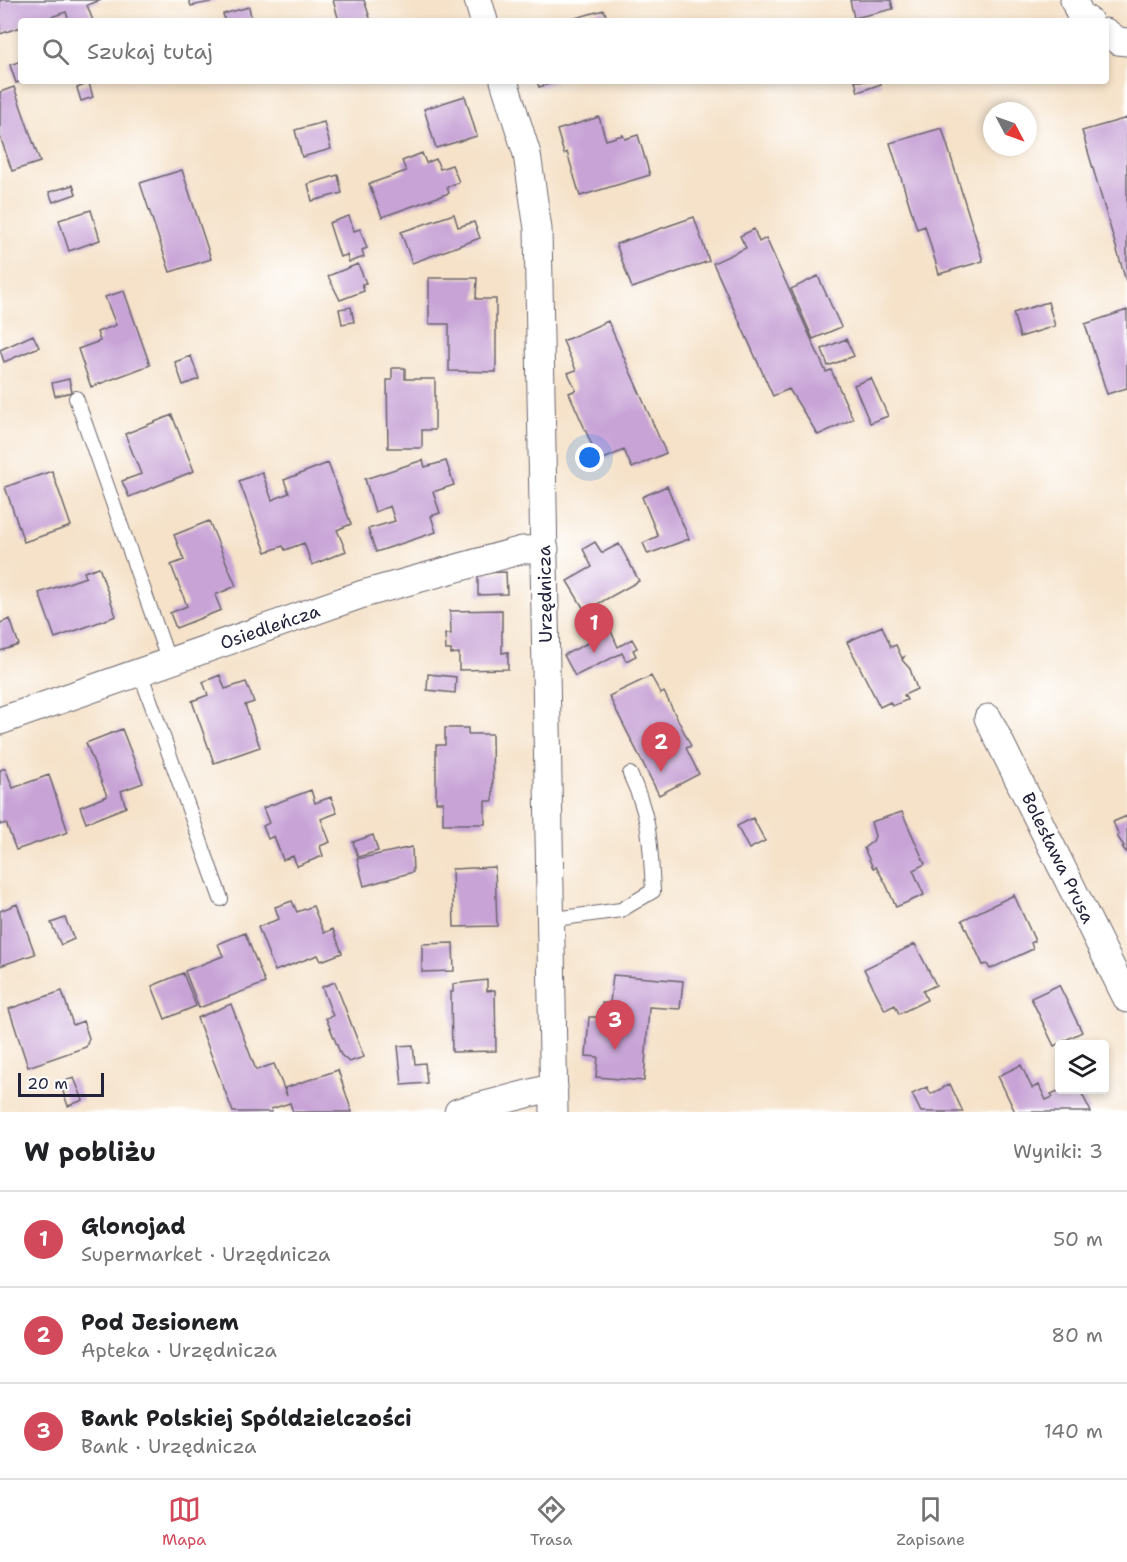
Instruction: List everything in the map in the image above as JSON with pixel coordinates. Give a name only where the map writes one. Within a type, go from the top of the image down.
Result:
[{"type":"street","points":[[478,0],[483,18]]},
{"type":"street","points":[[1074,0],[1080,15],[1084,18]]},
{"type":"street","points":[[1109,35],[1118,41],[1127,42]]},
{"type":"street","name":"Urzędnicza","points":[[505,84],[527,154],[538,229],[545,549],[548,920],[554,1100]]},
{"type":"street","name":"Osiedleńcza","points":[[0,721],[363,594],[522,550],[545,549]]},
{"type":"street","name":"Bolesława Prusa","points":[[988,718],[1127,999]]},
{"type":"street","points":[[458,1112],[554,1100]]},
{"type":"lane","points":[[76,398],[169,662]]},
{"type":"lane","points":[[140,672],[220,899]]},
{"type":"lane","points":[[548,920],[621,910],[653,891],[650,827],[630,774]]},
{"type":"building","points":[[0,0],[102,0],[87,5],[92,18],[68,18],[66,12],[48,18],[18,18],[18,28],[0,34]]},
{"type":"building","points":[[189,0],[216,0],[216,1],[191,6]]},
{"type":"building","points":[[333,0],[364,0],[370,18],[338,18]]},
{"type":"building","points":[[850,0],[891,0],[893,9],[854,18]]},
{"type":"building","points":[[249,7],[251,18],[224,18],[223,14]]},
{"type":"building","points":[[604,10],[607,18],[575,18]]},
{"type":"building","points":[[18,62],[18,82],[16,83],[10,65]]},
{"type":"building","points":[[89,84],[93,97],[81,101],[77,88]]},
{"type":"building","points":[[856,84],[881,84],[858,92]]},
{"type":"building","points":[[14,87],[40,162],[12,171],[0,136],[0,92]]},
{"type":"building","points":[[465,96],[477,136],[436,148],[424,109]]},
{"type":"building","points":[[599,117],[606,140],[623,135],[625,139],[638,135],[650,175],[580,196],[567,152],[564,154],[557,130]]},
{"type":"building","points":[[1127,118],[1127,281],[1126,281],[1082,131]]},
{"type":"building","points":[[324,122],[331,149],[302,157],[295,130]]},
{"type":"building","points":[[942,128],[983,261],[939,274],[925,226],[917,229],[890,143]]},
{"type":"building","points":[[422,153],[426,163],[436,159],[440,169],[452,165],[459,182],[447,187],[449,193],[382,217],[369,184],[406,171],[402,161]]},
{"type":"building","points":[[182,170],[211,259],[170,272],[140,183]]},
{"type":"building","points":[[338,175],[342,193],[312,201],[308,184]]},
{"type":"building","points":[[73,185],[76,194],[53,202],[49,192]]},
{"type":"building","points":[[91,210],[100,240],[69,251],[59,220]]},
{"type":"building","points":[[454,214],[458,227],[474,222],[480,238],[412,263],[401,232]]},
{"type":"building","points":[[349,216],[354,231],[360,229],[367,248],[362,250],[364,257],[349,262],[347,255],[340,257],[329,223]]},
{"type":"building","points":[[694,217],[709,261],[632,288],[616,244]]},
{"type":"building","points":[[754,229],[759,242],[766,238],[826,372],[831,370],[853,419],[818,435],[789,389],[773,396],[713,263],[746,248],[740,236]]},
{"type":"building","points":[[358,264],[366,283],[362,284],[364,291],[340,300],[328,276]]},
{"type":"building","points":[[818,276],[841,327],[813,339],[791,289]]},
{"type":"building","points":[[429,278],[477,278],[476,299],[496,299],[496,372],[449,371],[449,324],[429,324]]},
{"type":"building","points":[[124,291],[150,365],[91,387],[78,349],[100,341],[97,332],[116,325],[105,297]]},
{"type":"building","points":[[1048,302],[1055,326],[1020,337],[1013,313]]},
{"type":"building","points":[[351,307],[354,322],[342,324],[339,309]]},
{"type":"building","points":[[1127,310],[1127,388],[1107,394],[1085,324]]},
{"type":"building","points":[[608,321],[666,453],[632,468],[624,450],[599,461],[569,393],[576,390],[568,373],[576,370],[563,341]]},
{"type":"building","points":[[33,335],[39,347],[4,362],[0,350]]},
{"type":"building","points":[[846,339],[854,356],[828,366],[822,349]]},
{"type":"building","points":[[191,356],[199,379],[183,385],[175,362]]},
{"type":"building","points":[[392,368],[405,368],[405,379],[435,379],[435,430],[422,430],[422,448],[388,448],[387,380],[392,380]]},
{"type":"building","points":[[871,378],[888,416],[870,423],[854,385]]},
{"type":"building","points":[[69,379],[72,392],[55,396],[52,383]]},
{"type":"building","points":[[172,415],[194,471],[129,497],[122,481],[141,474],[125,434]]},
{"type":"building","points":[[423,460],[425,467],[446,461],[454,485],[433,492],[440,513],[431,516],[436,532],[376,552],[368,529],[395,521],[390,506],[375,512],[365,479]]},
{"type":"building","points":[[328,463],[351,524],[337,530],[346,551],[312,565],[304,543],[285,550],[283,546],[266,552],[239,481],[262,472],[272,500],[289,493],[284,480]]},
{"type":"building","points":[[52,471],[71,526],[24,542],[5,487]]},
{"type":"building","points":[[667,486],[689,539],[648,554],[643,543],[658,536],[642,497]]},
{"type":"building","points":[[209,521],[236,586],[215,595],[221,610],[176,628],[170,613],[187,606],[171,565],[184,560],[174,535]]},
{"type":"building","points":[[595,542],[602,553],[619,544],[639,581],[585,611],[567,581],[592,567],[583,549]]},
{"type":"building","points":[[99,567],[116,616],[55,638],[39,593],[86,577],[84,572]]},
{"type":"building","points":[[506,572],[507,594],[478,595],[478,573]]},
{"type":"building","points":[[502,610],[502,653],[508,652],[508,669],[459,670],[459,653],[451,654],[451,650],[446,650],[445,634],[451,634],[450,611]]},
{"type":"building","points":[[10,619],[19,645],[0,651],[0,623]]},
{"type":"building","points":[[882,626],[891,647],[896,645],[902,658],[904,657],[902,660],[910,669],[917,689],[904,695],[907,700],[892,706],[890,702],[880,707],[847,642]]},
{"type":"building","points":[[611,631],[618,647],[632,639],[637,648],[633,650],[636,656],[626,661],[622,653],[575,676],[564,655]]},
{"type":"building","points":[[428,674],[456,677],[455,693],[427,690]]},
{"type":"building","points":[[220,675],[225,689],[246,682],[254,702],[245,705],[260,747],[214,763],[192,701],[208,695],[203,682]]},
{"type":"building","points":[[651,676],[661,694],[664,692],[691,746],[686,748],[699,774],[659,795],[609,696]]},
{"type":"building","points":[[445,728],[468,728],[468,734],[492,734],[493,801],[485,801],[485,824],[443,824],[443,802],[436,802],[436,745],[445,745]]},
{"type":"building","points":[[122,729],[143,783],[121,791],[126,807],[86,823],[80,807],[107,796],[86,743]]},
{"type":"building","points":[[5,768],[13,788],[49,775],[68,832],[16,850],[6,823],[0,825],[0,770]]},
{"type":"building","points":[[311,790],[315,803],[331,797],[337,813],[321,819],[330,842],[320,846],[323,856],[297,866],[293,856],[283,860],[274,836],[268,839],[263,826],[269,823],[263,808]]},
{"type":"building","points":[[902,812],[925,864],[913,870],[924,895],[896,907],[885,882],[876,867],[873,868],[864,848],[873,841],[875,836],[871,822]]},
{"type":"building","points":[[1127,816],[1127,853],[1117,836],[1119,835],[1113,822]]},
{"type":"building","points":[[753,818],[765,841],[749,849],[737,826]]},
{"type":"building","points":[[373,835],[378,851],[358,857],[353,842]]},
{"type":"building","points":[[412,847],[413,872],[364,886],[357,859]]},
{"type":"building","points":[[495,867],[497,926],[454,927],[452,869]]},
{"type":"building","points":[[1014,895],[1035,941],[1031,943],[1033,949],[990,969],[987,964],[983,965],[962,920]]},
{"type":"building","points":[[292,901],[297,912],[313,906],[324,933],[333,929],[342,953],[321,961],[318,955],[275,971],[258,927],[279,919],[275,907]]},
{"type":"building","points":[[17,904],[35,954],[0,966],[0,911]]},
{"type":"building","points":[[65,918],[74,939],[61,945],[51,923]]},
{"type":"building","points":[[245,933],[265,983],[199,1008],[185,971],[223,956],[218,944]]},
{"type":"building","points":[[453,943],[454,971],[422,972],[422,944]]},
{"type":"building","points":[[915,944],[936,985],[923,991],[927,1000],[899,1014],[895,1005],[885,1010],[864,969]]},
{"type":"building","points":[[183,973],[196,1006],[165,1019],[152,986]]},
{"type":"building","points":[[613,975],[683,981],[680,1009],[649,1007],[644,1081],[596,1077],[598,1057],[586,1056],[589,1017],[600,1017],[602,1003],[610,1003]]},
{"type":"building","points":[[487,980],[487,991],[495,990],[496,1051],[452,1052],[451,992],[453,992],[453,984]]},
{"type":"building","points":[[335,982],[364,1057],[349,1062],[341,1055],[326,1018],[333,1016],[322,987]]},
{"type":"building","points":[[1059,985],[1082,1032],[1066,1040],[1055,1040],[1054,1046],[1031,998]]},
{"type":"building","points":[[62,991],[73,1025],[83,1021],[89,1038],[86,1047],[28,1067],[9,1009]]},
{"type":"building","points":[[231,1004],[256,1070],[274,1064],[287,1096],[285,1088],[338,1070],[352,1112],[293,1112],[290,1103],[271,1109],[272,1112],[233,1112],[197,1018]]},
{"type":"building","points":[[413,1045],[415,1064],[425,1063],[427,1083],[402,1085],[398,1046]]},
{"type":"building","points":[[1021,1065],[1032,1088],[1039,1085],[1046,1100],[1053,1097],[1051,1094],[1055,1092],[1082,1094],[1091,1112],[1015,1112],[998,1076]]},
{"type":"building","points":[[74,1078],[83,1100],[68,1106],[60,1083]]},
{"type":"building","points":[[950,1084],[963,1112],[921,1112],[912,1094],[927,1087],[931,1094]]},
{"type":"place","name":"Glonojad","points":[[594,653]]},
{"type":"place","name":"Pod Jesionem","points":[[661,772]]},
{"type":"place","name":"Bank Polskiej Spóldzielczości","points":[[615,1050]]}]
